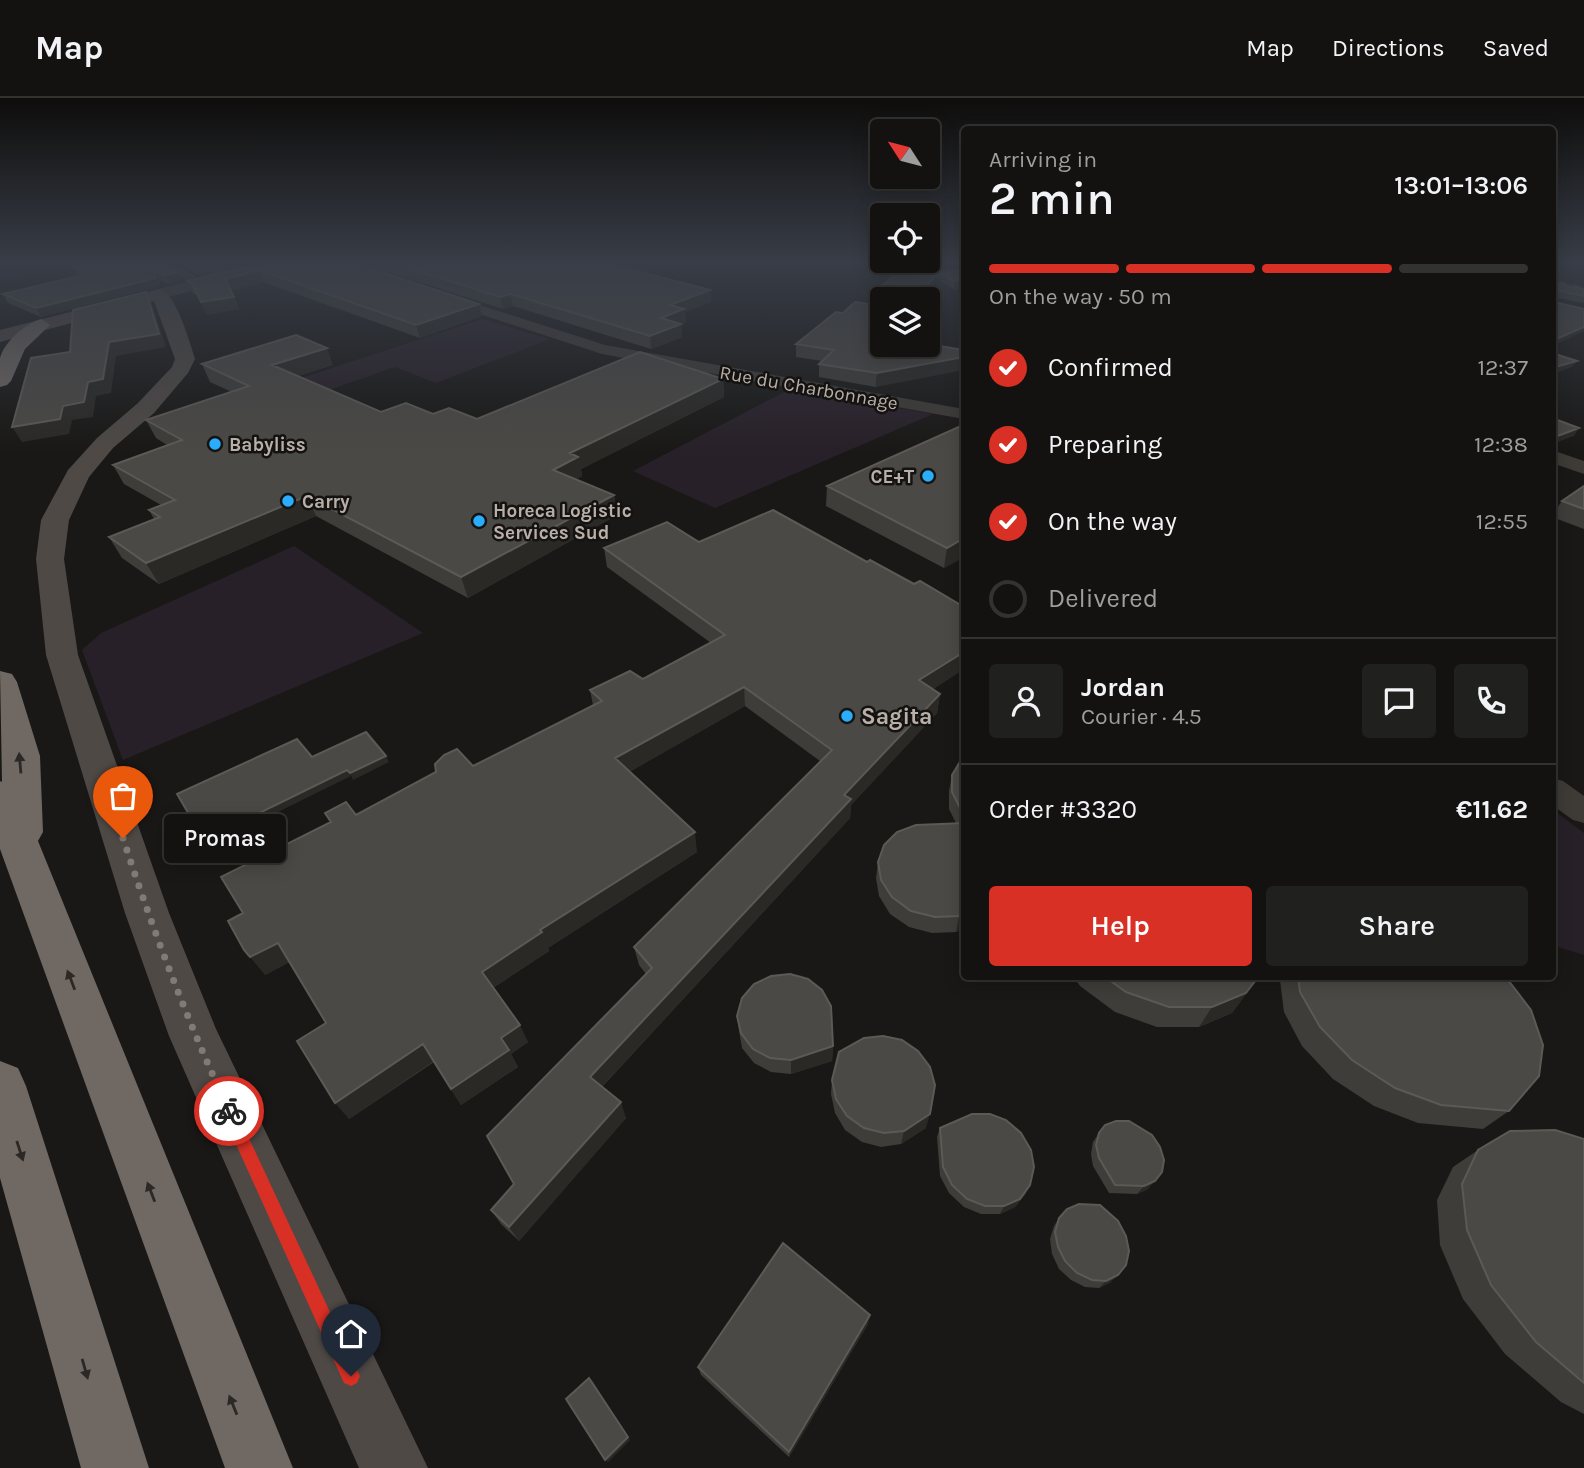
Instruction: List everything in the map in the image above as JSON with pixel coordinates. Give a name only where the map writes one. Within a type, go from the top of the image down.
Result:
[{"type":"highway","points":[[0,381],[4,339],[39,325]]},
{"type":"highway","points":[[0,682],[21,756],[23,855]]},
{"type":"highway","points":[[0,795],[259,1468]]},
{"type":"highway","points":[[0,1086],[115,1468]]},
{"type":"main road","points":[[174,325],[185,359],[181,369],[146,408],[105,443],[77,475],[55,520],[50,559],[62,655],[147,913],[194,1036],[394,1468]]},
{"type":"street","name":"Rue du Charbonnage","points":[[529,325],[602,349],[961,413]]},
{"type":"street","points":[[1556,458],[1584,468]]},
{"type":"street","points":[[1556,792],[1584,812]]},
{"type":"shaded area","points":[[464,325],[502,325],[550,339],[436,383],[395,367],[329,390],[301,378]]},
{"type":"shaded area","points":[[790,389],[933,414],[715,508],[633,471]]},
{"type":"shaded area","points":[[294,546],[423,633],[123,760],[82,650],[101,633]]},
{"type":"shaded area","points":[[1556,812],[1584,833],[1584,955],[1556,946]]},
{"type":"building","points":[[72,325],[156,325],[159,334],[109,342],[103,379],[88,382],[84,402],[63,406],[60,419],[12,427],[31,358],[70,352]]},
{"type":"building","points":[[613,325],[679,325],[650,336]]},
{"type":"building","points":[[820,325],[870,325],[870,357],[940,357],[940,346],[961,350],[961,358],[877,373],[819,364],[834,350],[796,344]]},
{"type":"building","points":[[1556,325],[1584,327],[1556,339]]},
{"type":"building","points":[[296,335],[327,348],[272,365],[381,412],[406,403],[433,414],[449,408],[477,419],[640,352],[723,379],[570,453],[578,457],[553,470],[614,495],[461,577],[307,496],[146,563],[109,537],[160,517],[149,510],[175,500],[113,465],[182,440],[146,420],[249,386],[202,364]]},
{"type":"building","points":[[1556,354],[1577,361],[1556,367]]},
{"type":"building","points":[[1556,419],[1579,428],[1556,437]]},
{"type":"building","name":"CE+T","points":[[961,426],[961,540],[947,548],[827,486]]},
{"type":"building","points":[[1584,486],[1584,509],[1562,501]]},
{"type":"building","points":[[773,510],[867,562],[870,560],[914,584],[920,581],[961,605],[961,654],[919,680],[940,694],[844,795],[851,799],[590,1077],[621,1102],[509,1227],[491,1210],[514,1184],[487,1136],[652,968],[634,947],[832,750],[744,687],[615,758],[695,832],[540,930],[542,932],[482,972],[520,1025],[501,1038],[509,1050],[451,1089],[423,1044],[335,1103],[297,1041],[326,1023],[278,943],[250,957],[244,950],[228,921],[243,913],[221,877],[331,822],[325,813],[346,802],[356,815],[436,772],[435,764],[444,755],[457,749],[473,766],[602,701],[590,690],[630,671],[643,679],[725,635],[604,548],[667,522],[699,542]]},
{"type":"building","points":[[366,732],[386,756],[350,773],[347,770],[204,840],[177,794],[297,739],[312,757]]},
{"type":"building","points":[[961,760],[961,810],[952,792],[952,775]]},
{"type":"building","points":[[961,823],[961,915],[935,917],[911,911],[892,897],[881,880],[878,862],[884,845],[897,832],[916,825]]},
{"type":"building","points":[[790,974],[808,979],[822,990],[831,1006],[833,1046],[791,1060],[770,1058],[753,1049],[741,1033],[737,1016],[742,998],[754,984],[771,976]]},
{"type":"building","points":[[1110,980],[1256,980],[1246,993],[1212,1007],[1169,1007],[1126,992]]},
{"type":"building","points":[[1298,980],[1508,980],[1531,1010],[1543,1045],[1539,1076],[1509,1111],[1441,1105],[1395,1088],[1352,1060],[1320,1027],[1300,992]]},
{"type":"building","points":[[883,1036],[902,1040],[918,1051],[930,1067],[935,1085],[930,1114],[904,1131],[884,1133],[864,1128],[847,1116],[836,1099],[832,1080],[839,1052],[864,1038]]},
{"type":"building","points":[[972,1114],[990,1114],[1006,1120],[1021,1133],[1031,1150],[1034,1167],[1030,1185],[1020,1199],[1004,1206],[985,1206],[967,1199],[952,1185],[943,1167],[940,1128]]},
{"type":"building","points":[[1116,1121],[1129,1121],[1152,1135],[1160,1147],[1164,1160],[1162,1172],[1155,1181],[1144,1186],[1115,1185],[1099,1158],[1096,1145],[1099,1133],[1105,1125]]},
{"type":"building","points":[[1555,1130],[1584,1139],[1584,1383],[1536,1342],[1491,1285],[1467,1230],[1462,1184],[1478,1150],[1510,1131]]},
{"type":"building","points":[[1079,1204],[1100,1205],[1118,1221],[1126,1236],[1129,1251],[1126,1265],[1118,1275],[1106,1281],[1092,1280],[1077,1273],[1065,1261],[1058,1247],[1055,1232],[1059,1218],[1067,1209]]},
{"type":"building","points":[[783,1243],[870,1315],[789,1452],[698,1367]]},
{"type":"building","points":[[589,1378],[628,1437],[605,1460],[566,1399]]},
{"type":"way so far","points":[[123,838],[147,913],[194,1036],[229,1111]]},
{"type":"place","name":"Babyliss","points":[[215,444]]},
{"type":"place","name":"CE+T","points":[[928,476]]},
{"type":"place","name":"Carry","points":[[288,501]]},
{"type":"place","name":"Horeca Logistic Services Sud","points":[[479,521]]},
{"type":"place","name":"Sagita","points":[[847,716]]},
{"type":"place","name":"Promas","points":[[123,838]]},
{"type":"route","points":[[229,1111],[351,1376]]}]
